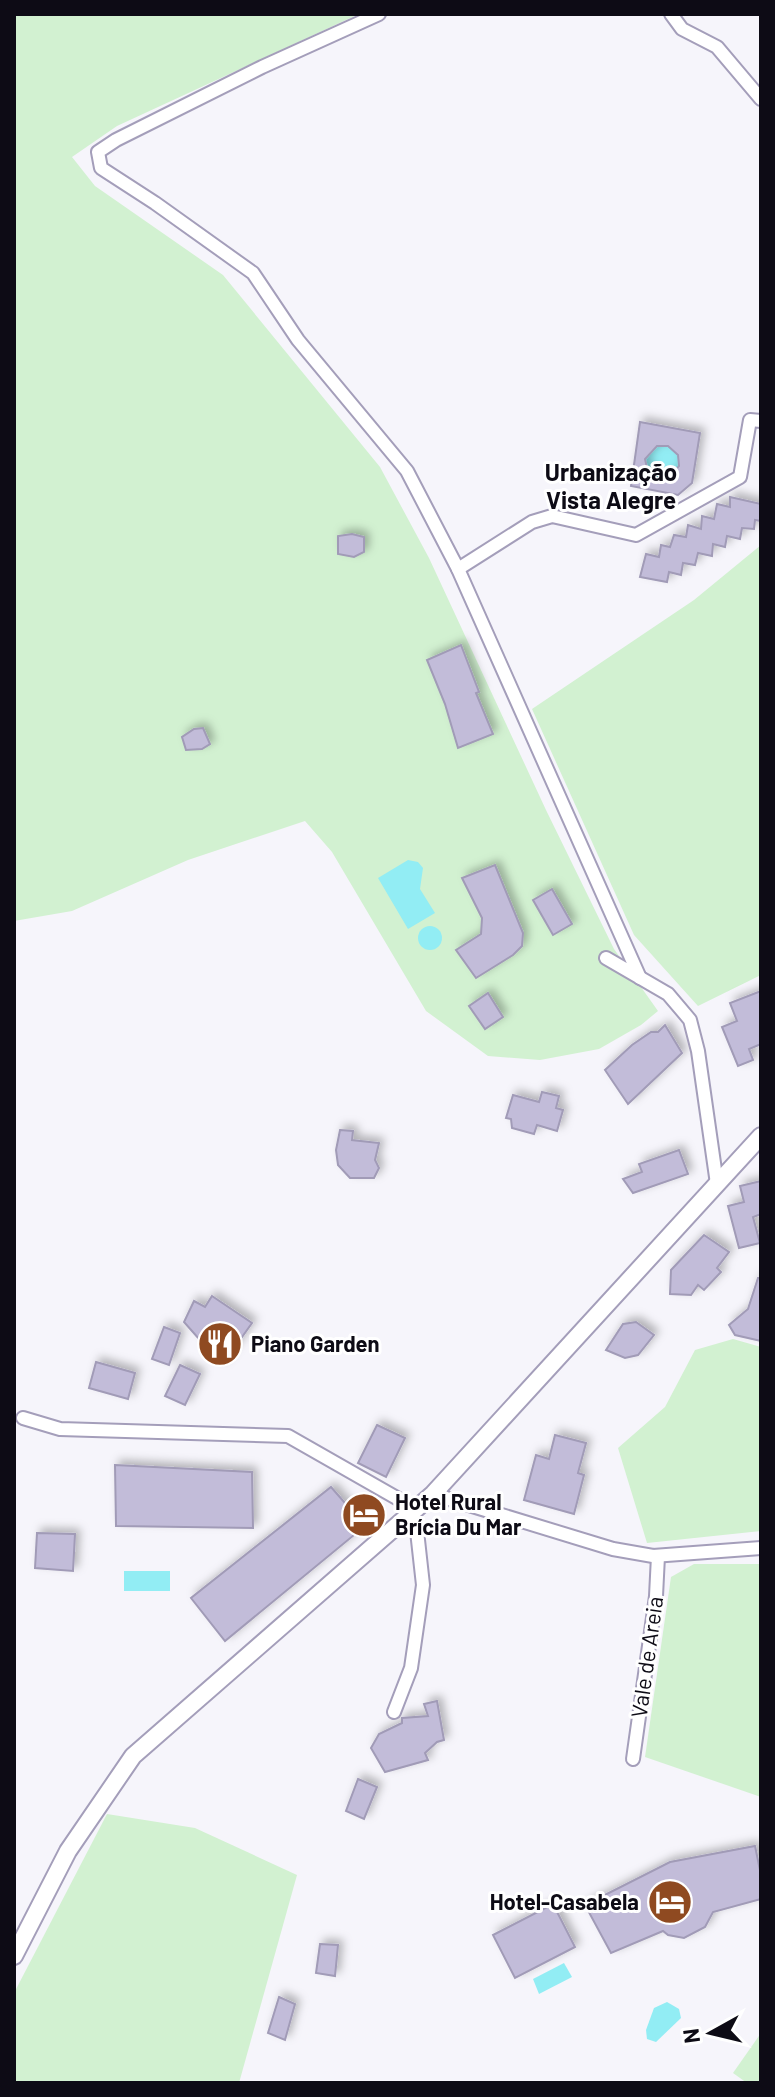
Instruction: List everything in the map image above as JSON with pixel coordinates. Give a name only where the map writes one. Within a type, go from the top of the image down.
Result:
[{"type":"street","points":[[379,14],[262,67],[116,140],[98,152],[101,168],[253,273],[298,340],[407,471],[458,569],[640,978]]},
{"type":"street","points":[[671,14],[682,29],[717,47],[761,99]]},
{"type":"street","points":[[458,569],[532,522],[552,516],[636,535],[740,477],[750,420],[761,421]]},
{"type":"street","points":[[606,958],[668,994],[690,1020],[698,1051],[717,1184]]},
{"type":"street","points":[[14,1956],[68,1851],[133,1756],[433,1494],[761,1136]]},
{"type":"street","points":[[23,1418],[60,1429],[288,1436],[412,1512],[423,1585],[411,1668],[394,1712]]},
{"type":"street","points":[[433,1494],[613,1549],[658,1556],[761,1548]]},
{"type":"street","name":"Vale de Areia","points":[[633,1759],[656,1596],[658,1556]]},
{"type":"green space","points":[[14,14],[359,14],[117,126],[72,157],[95,186],[223,275],[380,467],[429,558],[614,949],[658,1011],[641,1025],[599,1049],[540,1060],[488,1056],[426,1011],[332,852],[305,821],[188,860],[72,911],[14,921]]},
{"type":"green space","points":[[761,545],[761,975],[698,1006],[634,935],[532,709],[694,600]]},
{"type":"green space","points":[[733,1339],[761,1347],[761,1531],[647,1543],[618,1448],[665,1407],[695,1350]]},
{"type":"green space","points":[[694,1564],[761,1564],[761,1797],[645,1757],[671,1577]]},
{"type":"green space","points":[[107,1814],[195,1828],[297,1875],[239,2083],[14,2083],[14,1993]]},
{"type":"green space","points":[[761,2033],[761,2083],[747,2083],[733,2073]]},
{"type":"water","points":[[662,445],[674,450],[679,462],[674,474],[662,479],[650,474],[645,462],[650,450]]},
{"type":"water","points":[[408,860],[418,862],[423,868],[420,889],[435,913],[408,929],[378,878]]},
{"type":"water","points":[[430,926],[439,929],[442,938],[439,947],[430,950],[421,947],[418,938],[421,929]]},
{"type":"water","points":[[124,1571],[170,1571],[170,1591],[124,1591]]},
{"type":"water","points":[[564,1963],[572,1977],[539,1994],[533,1979]]},
{"type":"water","points":[[667,2002],[679,2009],[681,2018],[656,2042],[647,2039],[646,2030],[654,2008]]},
{"type":"building","points":[[640,422],[700,433],[692,483],[678,495],[631,486]],"holes":[[[657,446],[668,446],[678,455],[679,466],[669,478],[655,478],[647,468],[645,459]]]},
{"type":"building","points":[[730,497],[761,504],[761,521],[755,520],[754,529],[742,528],[740,539],[727,536],[725,547],[713,544],[712,556],[698,553],[695,565],[683,563],[681,575],[669,572],[667,582],[640,577],[646,554],[659,557],[661,545],[670,547],[674,535],[686,537],[688,525],[701,529],[702,516],[714,519],[717,504],[730,507]]},
{"type":"building","points":[[352,534],[364,537],[364,552],[354,557],[338,554],[338,536]]},
{"type":"building","points":[[461,645],[493,734],[458,748],[427,660]]},
{"type":"building","points":[[203,728],[210,744],[202,749],[186,750],[182,737],[194,729]]},
{"type":"building","points":[[495,865],[523,933],[522,946],[476,978],[456,950],[481,934],[482,918],[462,878]]},
{"type":"building","points":[[552,889],[572,924],[553,935],[533,900]]},
{"type":"building","points":[[761,991],[761,1044],[749,1049],[753,1060],[738,1066],[722,1027],[737,1021],[730,1003]]},
{"type":"building","points":[[488,993],[503,1017],[485,1029],[469,1006]]},
{"type":"building","points":[[665,1025],[682,1053],[628,1104],[605,1070],[632,1045]]},
{"type":"building","points":[[542,1092],[559,1096],[556,1108],[563,1110],[557,1131],[537,1125],[534,1134],[512,1128],[511,1119],[506,1118],[513,1095],[539,1102]]},
{"type":"building","points":[[340,1130],[353,1131],[352,1140],[379,1143],[375,1160],[379,1168],[374,1178],[350,1178],[338,1165],[336,1150]]},
{"type":"building","points":[[679,1150],[688,1174],[633,1193],[623,1179],[642,1172],[639,1164]]},
{"type":"building","points":[[761,1181],[761,1214],[753,1217],[760,1243],[739,1248],[728,1206],[744,1202],[740,1186]]},
{"type":"building","points":[[704,1235],[729,1252],[717,1268],[721,1272],[704,1290],[698,1285],[691,1295],[670,1294],[671,1270]]},
{"type":"building","points":[[758,1278],[761,1278],[761,1341],[735,1335],[729,1325],[748,1309]]},
{"type":"building","name":"Piano Garden","points":[[212,1296],[252,1323],[222,1365],[184,1322],[194,1301],[205,1307]]},
{"type":"building","points":[[636,1322],[654,1335],[638,1355],[625,1358],[606,1350],[623,1324]]},
{"type":"building","points":[[164,1327],[180,1333],[169,1365],[152,1359]]},
{"type":"building","points":[[96,1362],[135,1373],[128,1399],[89,1388]]},
{"type":"building","points":[[180,1365],[200,1374],[185,1405],[165,1396]]},
{"type":"building","points":[[377,1425],[405,1438],[386,1477],[358,1463]]},
{"type":"building","points":[[555,1435],[586,1443],[578,1473],[584,1475],[574,1514],[524,1500],[536,1455],[549,1459]]},
{"type":"building","points":[[115,1465],[252,1472],[253,1528],[116,1526]]},
{"type":"building","points":[[331,1487],[365,1526],[225,1641],[191,1598]]},
{"type":"building","points":[[37,1533],[75,1534],[73,1571],[35,1568]]},
{"type":"building","points":[[437,1701],[444,1740],[425,1753],[428,1760],[385,1772],[371,1748],[379,1734],[402,1723],[402,1718],[428,1716],[424,1704]]},
{"type":"building","points":[[358,1779],[377,1787],[364,1819],[346,1811]]},
{"type":"building","name":"Hotel-Casabela","points":[[755,1846],[761,1875],[761,1899],[713,1912],[705,1927],[684,1938],[663,1931],[611,1953],[585,1905],[670,1862]]},
{"type":"building","points":[[553,1904],[575,1947],[515,1978],[493,1935]]},
{"type":"building","points":[[320,1944],[338,1945],[335,1976],[316,1973]]},
{"type":"building","points":[[279,1997],[295,2004],[285,2040],[268,2033]]},
{"type":"place","name":"Piano Garden","points":[[220,1344]]},
{"type":"place","name":"Hotel Rural Brícia Du Mar","points":[[364,1515]]},
{"type":"place","name":"Hotel-Casabela","points":[[670,1902]]},
{"type":"district","name":"Urbanização Vista Alegre","points":[[611,487]]}]
